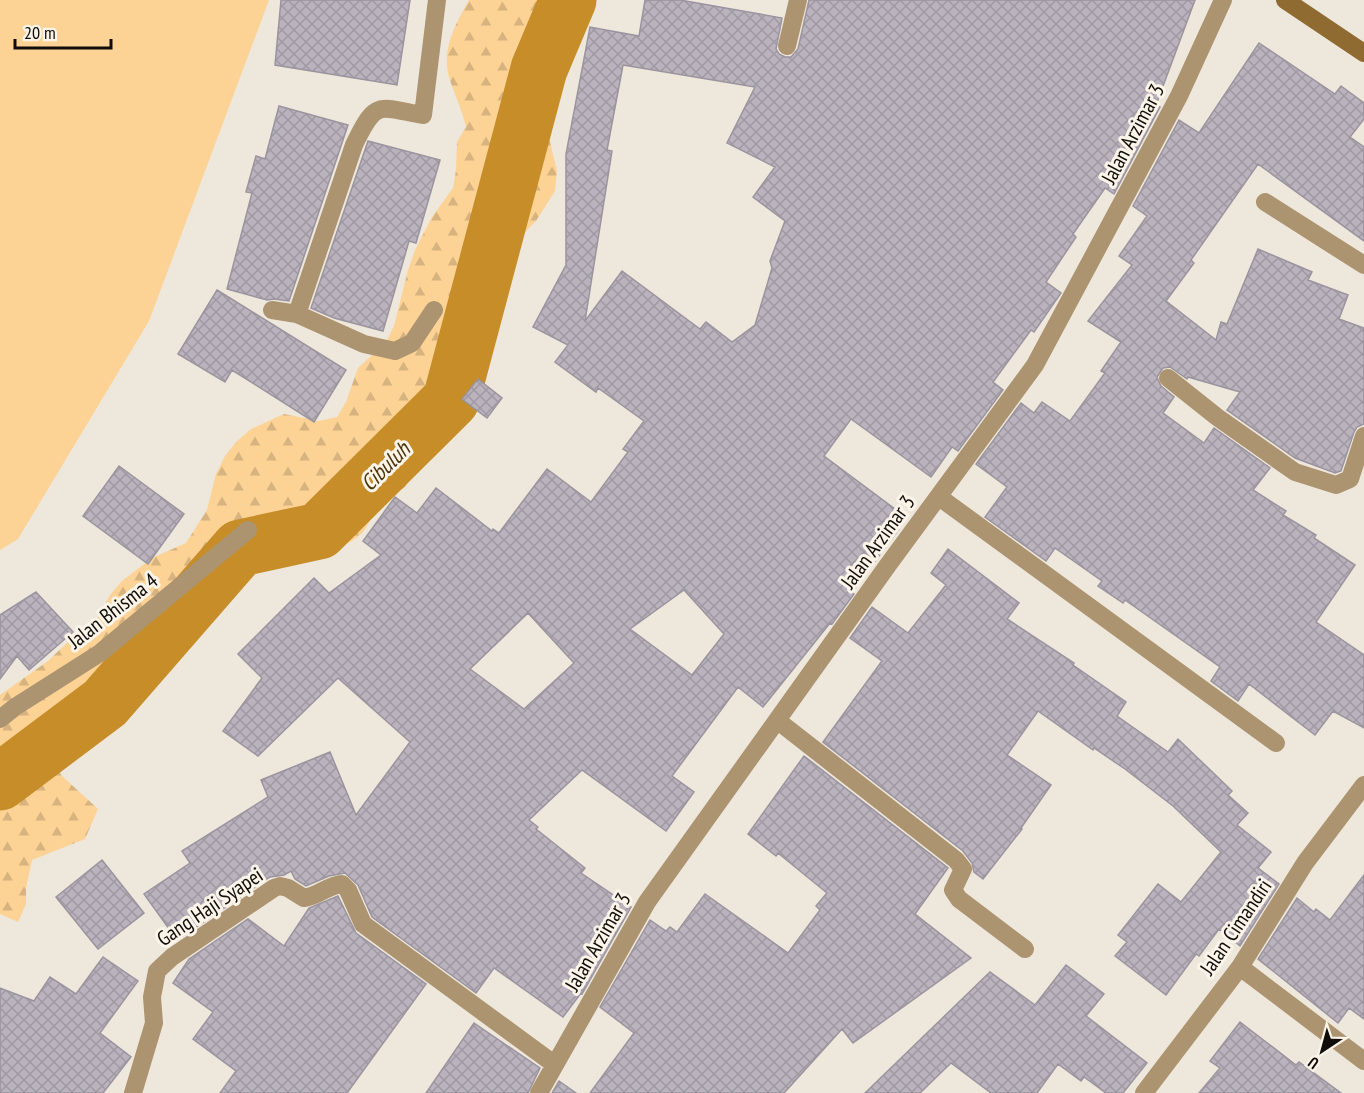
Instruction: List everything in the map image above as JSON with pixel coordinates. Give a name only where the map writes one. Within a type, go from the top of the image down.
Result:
[{"type":"street","points":[[297,314],[354,145],[363,127],[373,112],[382,108],[423,115],[437,0]]},
{"type":"street","points":[[787,46],[798,0]]},
{"type":"street","name":"Jalan Arzimar 3","points":[[539,1093],[647,902],[1035,365],[1179,96],[1223,0]]},
{"type":"street","points":[[1285,0],[1364,54]]},
{"type":"street","points":[[1266,202],[1364,265]]},
{"type":"street","points":[[272,310],[297,314],[364,344],[395,351],[412,343],[434,310]]},
{"type":"street","points":[[1168,378],[1216,417],[1295,472],[1336,485],[1350,479],[1364,436]]},
{"type":"street","points":[[939,496],[1276,743]]},
{"type":"street","name":"Jalan Bhisma 4","points":[[0,719],[100,653],[248,530]]},
{"type":"street","points":[[778,721],[956,860],[963,869],[953,890],[959,899],[1025,950]]},
{"type":"street","name":"Jalan Cimandiri","points":[[1144,1093],[1240,967],[1305,863],[1364,785]]},
{"type":"street","name":"Gang Haji Syapei","points":[[134,1093],[154,1023],[152,997],[157,971],[172,957],[262,895],[280,886],[304,898],[314,897],[333,885],[342,884],[348,890],[363,924],[554,1064]]},
{"type":"street","points":[[1240,967],[1364,1060]]},
{"type":"green space","points":[[0,0],[269,0],[149,321],[18,539],[0,550]]},
{"type":"green space","points":[[469,0],[573,0],[573,4],[561,37],[546,125],[557,171],[555,191],[536,221],[513,244],[508,282],[501,298],[479,327],[467,361],[453,415],[435,446],[405,487],[374,508],[369,523],[356,538],[336,549],[312,520],[264,525],[241,553],[213,576],[166,608],[142,633],[161,661],[129,677],[106,695],[69,696],[38,739],[53,752],[61,775],[98,809],[85,839],[32,860],[26,888],[26,904],[18,922],[0,914],[0,695],[48,661],[77,633],[95,622],[110,595],[122,581],[152,558],[186,543],[207,510],[216,474],[225,456],[251,429],[284,414],[319,421],[337,417],[346,402],[358,368],[386,342],[394,326],[415,250],[432,217],[453,188],[457,142],[466,127],[449,77],[447,56],[451,37]]},
{"type":"building","points":[[281,0],[410,0],[397,85],[275,65]]},
{"type":"building","points":[[645,0],[680,0],[782,18],[776,49],[779,54],[791,57],[798,49],[809,0],[1195,0],[1156,105],[1160,107],[1114,194],[1105,188],[1073,234],[1076,237],[1046,282],[1061,293],[1034,332],[1031,330],[993,382],[1003,390],[958,451],[952,447],[931,477],[851,419],[824,456],[903,515],[895,526],[899,529],[852,592],[854,594],[832,624],[830,623],[763,707],[738,687],[672,776],[694,792],[666,831],[582,770],[529,820],[538,827],[536,829],[585,868],[581,873],[631,907],[582,994],[563,1017],[494,968],[476,993],[372,917],[358,885],[345,873],[329,876],[306,886],[295,879],[291,871],[284,875],[270,877],[177,940],[144,894],[190,863],[182,851],[268,797],[261,780],[330,752],[356,815],[410,742],[338,678],[258,756],[223,731],[262,678],[238,654],[314,578],[329,593],[381,555],[363,541],[395,497],[417,513],[436,488],[492,531],[493,529],[499,533],[547,469],[591,502],[628,452],[623,449],[644,421],[598,388],[596,392],[555,362],[568,345],[533,327],[566,265],[566,154],[590,27],[639,36]],"holes":[[[623,65],[755,87],[727,143],[775,167],[753,197],[785,221],[770,261],[772,268],[755,325],[732,342],[706,322],[700,329],[622,271],[585,321],[612,151],[607,150]],[[684,590],[724,634],[692,675],[630,629]],[[528,613],[574,663],[524,709],[470,669]]]},
{"type":"building","points":[[1259,43],[1335,94],[1341,86],[1364,103],[1364,119],[1350,137],[1364,147],[1364,241],[1258,164],[1191,260],[1194,263],[1166,301],[1216,340],[1221,322],[1227,324],[1258,249],[1312,272],[1308,280],[1348,295],[1339,319],[1364,328],[1364,424],[1357,427],[1354,432],[1341,471],[1335,473],[1295,458],[1227,410],[1240,392],[1188,377],[1187,379],[1170,367],[1163,368],[1157,377],[1161,386],[1174,397],[1163,413],[1204,443],[1214,428],[1270,468],[1253,490],[1286,511],[1283,515],[1316,535],[1314,538],[1355,565],[1316,622],[1364,655],[1364,728],[1333,711],[1315,735],[1249,684],[1238,701],[1211,681],[1220,667],[1125,600],[1123,603],[1098,586],[1102,581],[1055,548],[1046,561],[985,517],[1007,487],[976,464],[1021,403],[1034,413],[1042,402],[1070,421],[1105,373],[1101,371],[1121,342],[1088,321],[1132,265],[1119,256],[1147,216],[1133,206],[1179,120],[1199,133]]},
{"type":"building","points":[[279,106],[348,125],[289,301],[267,300],[227,289],[252,193],[246,192],[256,156],[265,159]]},
{"type":"building","points":[[368,141],[440,160],[416,243],[409,241],[383,331],[334,318],[311,308]]},
{"type":"building","points":[[217,290],[346,370],[314,422],[232,370],[225,382],[178,354]]},
{"type":"building","points":[[478,379],[502,398],[487,418],[462,399]]},
{"type":"building","points":[[119,466],[184,514],[148,564],[83,516]]},
{"type":"building","points":[[948,549],[1019,603],[1007,619],[1074,663],[1073,665],[1126,702],[1117,716],[1168,752],[1178,739],[1232,791],[1228,795],[1248,813],[1237,825],[1271,852],[1258,868],[1279,884],[1240,946],[1219,929],[1199,956],[1196,954],[1166,995],[1115,956],[1127,942],[1118,935],[1158,884],[1181,902],[1221,852],[1173,806],[1125,769],[1094,748],[1093,750],[1038,711],[1007,755],[1051,785],[1022,829],[983,879],[974,872],[972,863],[963,851],[823,742],[882,661],[850,638],[872,607],[908,633],[946,585],[931,573]]},
{"type":"building","points":[[36,592],[73,632],[29,670],[17,656],[0,679],[0,615]]},
{"type":"building","points":[[804,756],[948,868],[915,914],[971,958],[853,1043],[842,1029],[784,1093],[590,1093],[634,1033],[600,1007],[650,920],[666,931],[670,927],[677,932],[705,894],[788,953],[820,910],[816,906],[827,893],[778,853],[776,856],[748,834]]},
{"type":"building","points":[[102,860],[144,913],[98,949],[56,897]]},
{"type":"building","points":[[1364,875],[1364,1019],[1349,1008],[1338,1023],[1258,959],[1297,898],[1314,912],[1316,909],[1330,920]]},
{"type":"building","points":[[338,896],[356,933],[426,984],[347,1093],[220,1093],[236,1071],[193,1039],[213,1012],[173,983],[189,959],[248,919],[284,946],[309,908]]},
{"type":"building","points":[[103,957],[138,981],[100,1033],[131,1057],[103,1093],[0,1093],[0,988],[34,1001],[50,977],[76,994]]},
{"type":"building","points":[[1066,965],[1104,994],[1086,1016],[1147,1063],[1123,1093],[1106,1093],[1084,1077],[1081,1081],[1058,1064],[1037,1093],[991,1093],[951,1063],[920,1093],[865,1093],[990,972],[1035,1005]]},
{"type":"building","points":[[1240,1022],[1296,1065],[1299,1062],[1341,1093],[1199,1093],[1220,1068],[1210,1061]]},
{"type":"building","points":[[474,1023],[540,1068],[528,1093],[426,1093]]},
{"type":"building","points":[[559,1081],[576,1093],[552,1093]]},
{"type":"waterway","name":"Cibuluh","points":[[0,782],[105,703],[240,548],[319,531],[451,400],[539,69],[568,0]]}]
